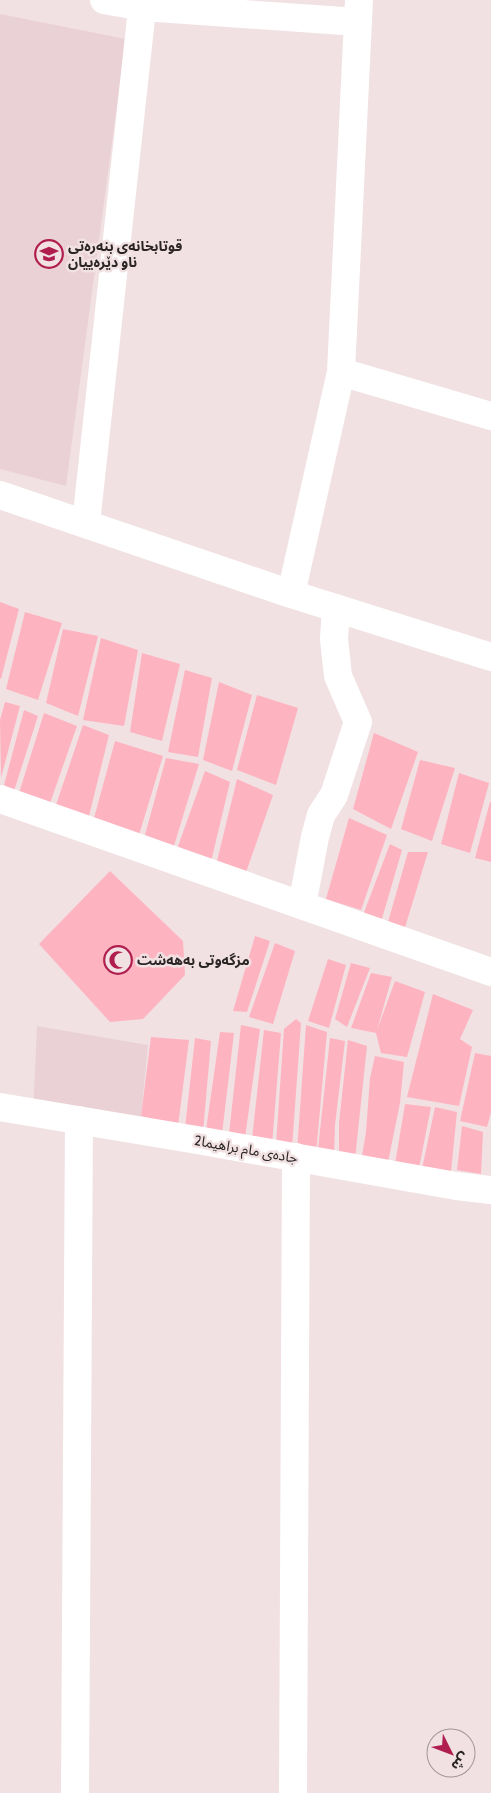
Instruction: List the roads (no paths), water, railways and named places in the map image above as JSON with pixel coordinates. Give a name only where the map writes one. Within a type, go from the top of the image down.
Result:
[{"type":"street","points":[[104,0],[143,4],[358,11],[341,372],[291,594]]},
{"type":"street","points":[[86,523],[143,4]]},
{"type":"street","points":[[341,372],[491,416]]},
{"type":"street","points":[[0,495],[291,594],[491,657]]},
{"type":"street","points":[[302,905],[321,815],[334,795],[358,722],[338,676],[334,639],[336,608]]},
{"type":"street","points":[[0,799],[491,972]]},
{"type":"street","name":"جادەی مام براهیما2","points":[[0,1108],[456,1186],[491,1190]]},
{"type":"street","points":[[75,1793],[79,1120]]},
{"type":"street","points":[[293,1793],[296,1158]]},
{"type":"place","name":"قوتابخانەى بنەرەتى ناو دێرەييان","points":[[49,254]]},
{"type":"place","name":"مزگەوتی بەهەشت","points":[[118,960]]}]
